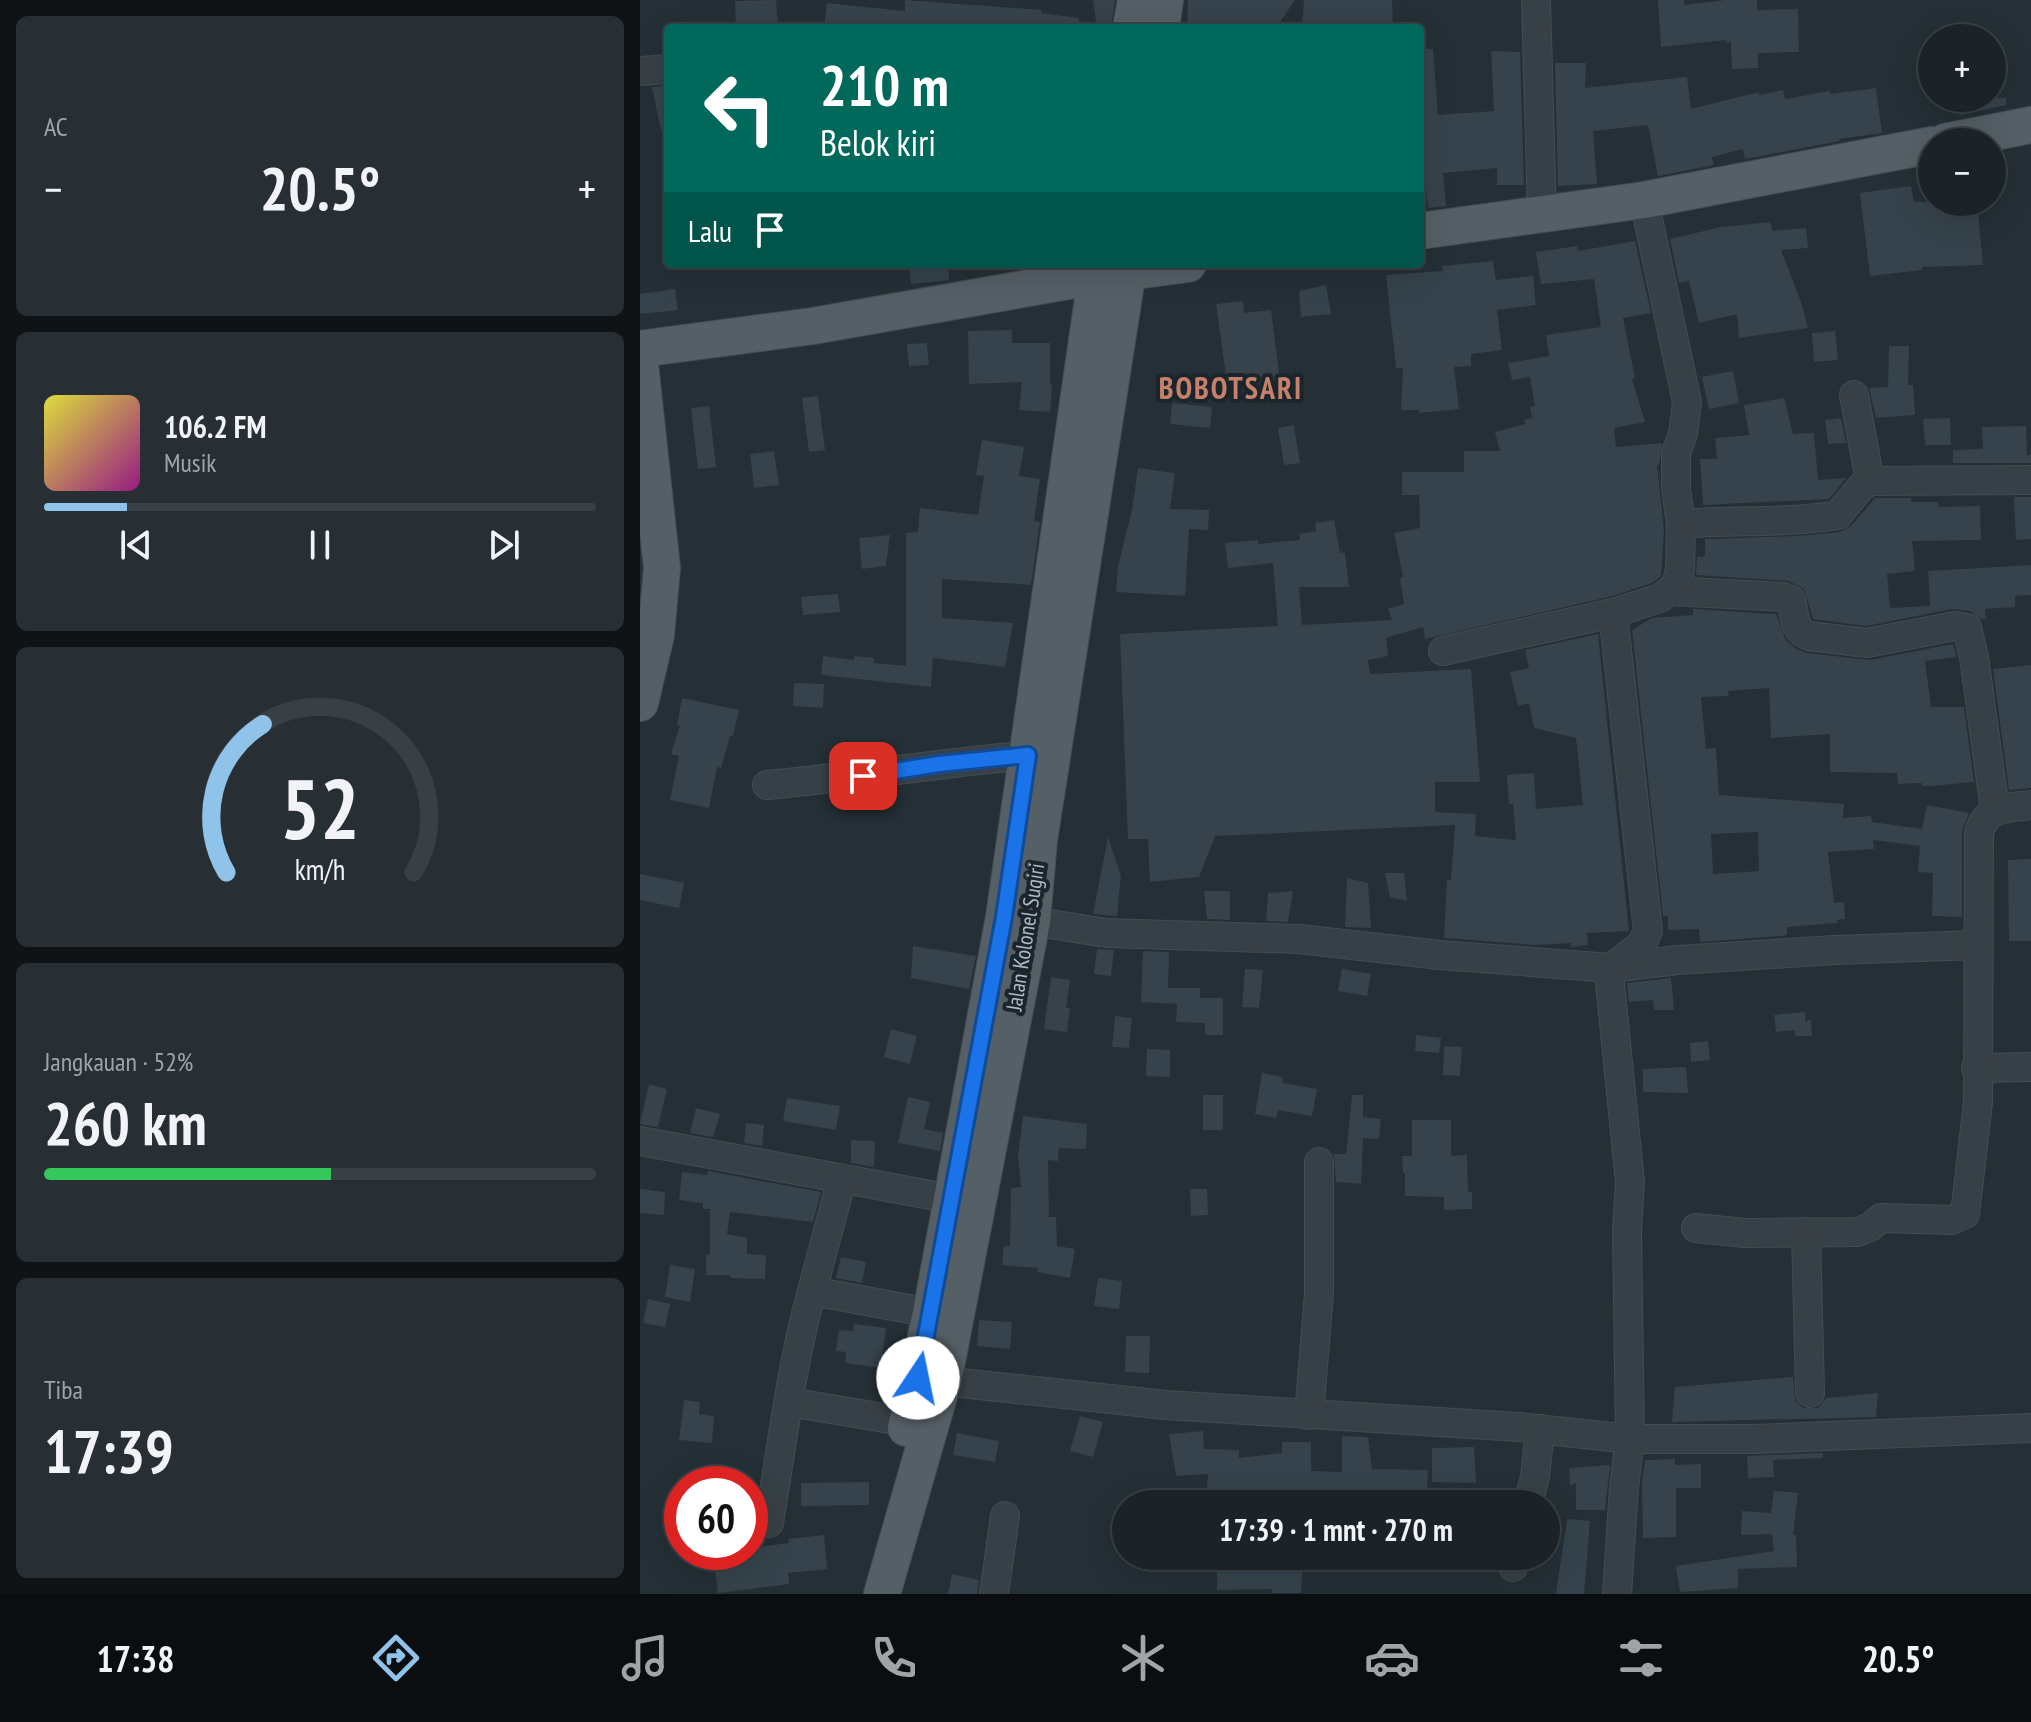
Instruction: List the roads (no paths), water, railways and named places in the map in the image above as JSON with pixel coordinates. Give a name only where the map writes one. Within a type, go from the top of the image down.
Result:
[{"type":"main road","points":[[1132,24],[1136,0]]},
{"type":"main road","points":[[1162,24],[1165,0]]},
{"type":"main road","points":[[2006,130],[2031,125]]},
{"type":"main road","points":[[1424,231],[1644,200],[1918,148]]},
{"type":"main road","points":[[640,349],[813,326],[1113,269],[1028,755],[1018,919],[952,1199],[931,1313],[931,1380],[908,1422],[856,1594]]},
{"type":"main road","name":"Jalan Kolonel Sugiri","points":[[882,1594],[931,1380],[1018,919],[1039,840],[1113,269]]},
{"type":"main road","points":[[640,364],[662,568],[656,635],[640,703]]},
{"type":"street","points":[[1536,0],[1542,216]]},
{"type":"street","points":[[640,71],[664,69]]},
{"type":"street","points":[[1443,651],[1613,613],[1660,598],[1676,586],[1680,570],[1681,524],[1676,489],[1676,453],[1683,434],[1687,402],[1644,200]]},
{"type":"street","points":[[1854,395],[1870,481]]},
{"type":"street","points":[[1681,524],[1720,521],[1758,523],[1838,515],[1870,481],[2031,480]]},
{"type":"street","points":[[1670,591],[1783,597],[1791,600],[1797,626],[1801,633],[1809,636],[1867,643],[1955,626],[1967,628],[1974,657],[1995,810]]},
{"type":"street","points":[[1611,968],[1642,944],[1648,931],[1613,613]]},
{"type":"street","points":[[767,785],[1028,755]]},
{"type":"street","points":[[1696,1228],[1745,1233],[1858,1232],[1881,1218],[1952,1220],[1965,1214],[1975,1134],[1979,833],[1982,823],[1995,810],[2031,805]]},
{"type":"street","points":[[1018,919],[1106,933],[1299,939],[1440,955],[1611,968],[1678,960],[1835,950],[1977,945]]},
{"type":"street","points":[[1611,968],[1610,999],[1630,1182],[1627,1230],[1630,1439],[1617,1594]]},
{"type":"street","points":[[1976,1068],[2031,1067]]},
{"type":"street","points":[[640,1141],[952,1199]]},
{"type":"street","points":[[1309,1415],[1319,1293],[1319,1162]]},
{"type":"street","points":[[769,1523],[804,1319],[842,1179]]},
{"type":"street","points":[[1806,1232],[1810,1393]]},
{"type":"street","points":[[812,1291],[931,1313]]},
{"type":"street","points":[[931,1380],[1155,1404],[1540,1429],[1630,1439],[1754,1439],[2031,1428]]},
{"type":"street","points":[[789,1402],[908,1422]]},
{"type":"street","points":[[1532,1490],[1540,1429]]},
{"type":"street","points":[[994,1594],[1005,1516]]},
{"type":"district","name":"BOBOTSARI","points":[[1231,387]]}]
